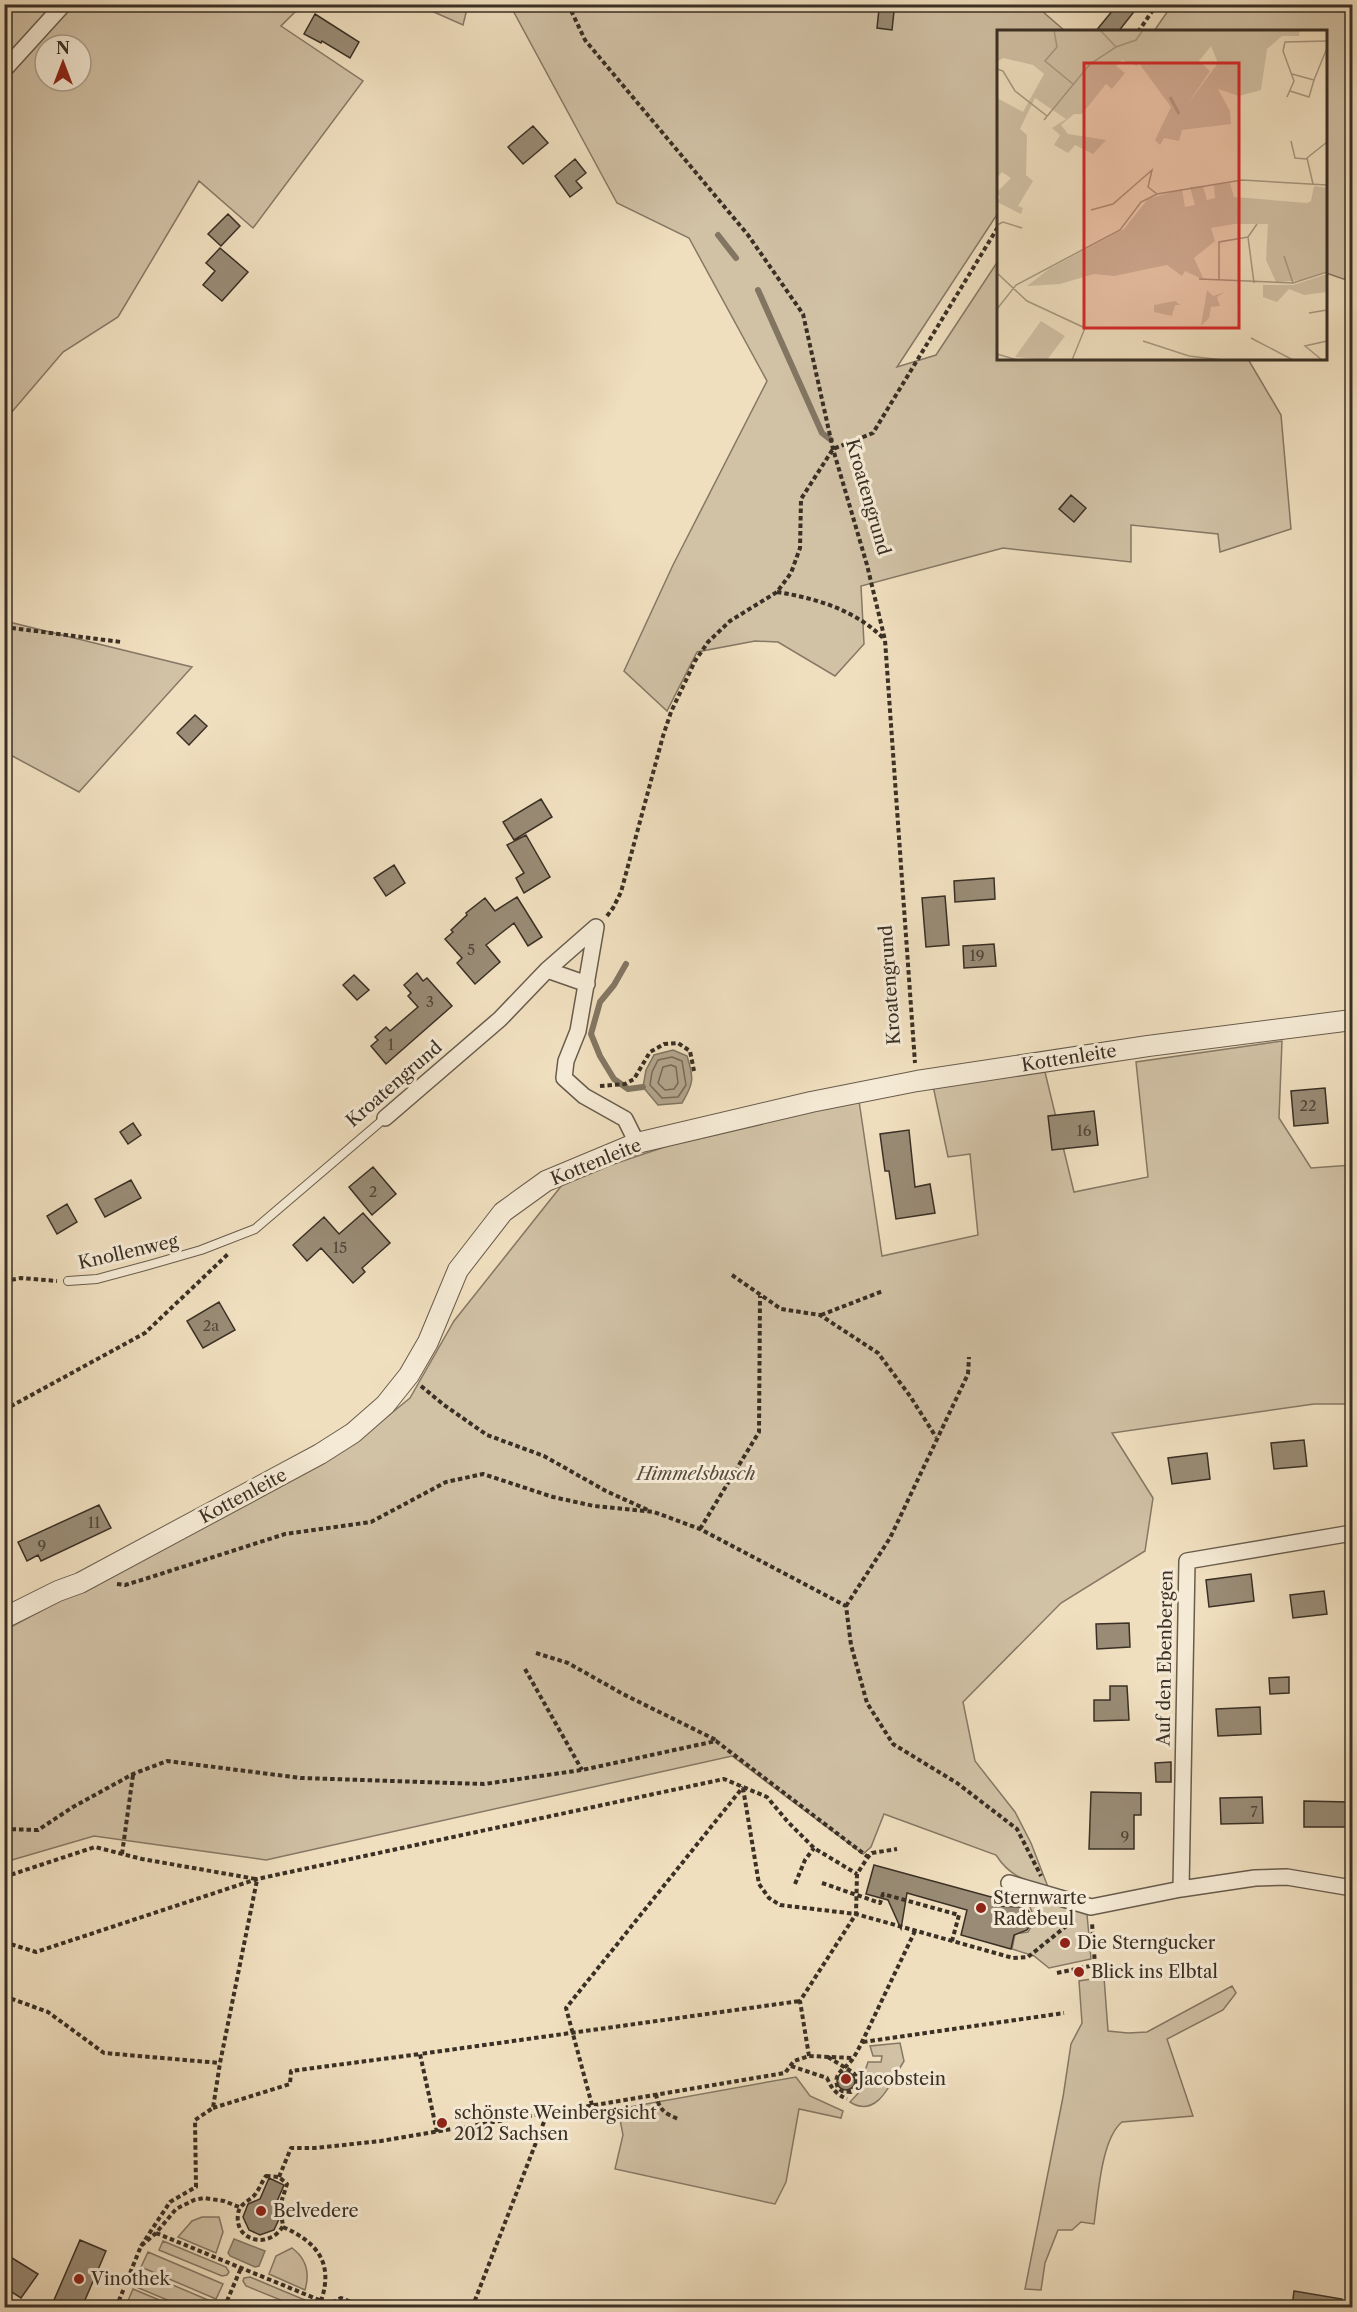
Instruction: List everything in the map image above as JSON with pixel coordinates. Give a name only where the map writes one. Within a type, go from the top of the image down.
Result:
[{"type":"street","points":[[4,70],[64,4]]},
{"type":"street","points":[[596,927],[578,1031],[566,1061],[564,1078],[584,1096],[625,1119],[637,1143]]},
{"type":"street","name":"Kroatengrund","points":[[384,1118],[500,1019],[547,970],[596,927]]},
{"type":"street","points":[[547,970],[587,984]]},
{"type":"street","name":"Kottenleite","points":[[4,1618],[58,1591],[80,1583],[320,1454],[353,1433],[385,1406],[409,1375],[428,1342],[458,1270],[503,1212],[546,1181],[637,1143],[800,1105],[917,1082],[1148,1046],[1353,1020]]},
{"type":"street","name":"Auf den Ebenbergen","points":[[1181,1889],[1187,1561],[1353,1533]]},
{"type":"street","points":[[1009,1883],[1091,1907],[1181,1889],[1255,1878],[1287,1878],[1353,1888]]},
{"type":"lane","name":"Kroatengrund","points":[[255,1228],[384,1118]]},
{"type":"lane","name":"Knollenweg","points":[[68,1281],[97,1279],[201,1250],[255,1228]]},
{"type":"path","name":"Kroatengrund","points":[[568,4],[585,40],[748,235],[803,314],[833,450],[867,565],[885,640],[917,1082]]},
{"type":"path","points":[[1139,30],[1157,4]]},
{"type":"path","points":[[596,927],[614,908],[621,892],[663,736],[671,712],[695,661],[708,642],[730,621],[777,592],[791,573],[800,548],[801,500],[833,450],[873,432],[997,230]]},
{"type":"path","points":[[777,592],[803,596],[831,605],[871,626],[885,640]]},
{"type":"path","points":[[4,627],[121,642]]},
{"type":"path","points":[[618,1085],[634,1078],[650,1052],[664,1044],[678,1043],[690,1051],[694,1071]]},
{"type":"path","points":[[4,1410],[145,1333],[229,1253]]},
{"type":"path","points":[[732,1275],[782,1309],[820,1315],[878,1353],[910,1396],[936,1438]]},
{"type":"path","name":"Knollenweg","points":[[4,1281],[21,1278],[68,1281]]},
{"type":"path","points":[[820,1315],[883,1291]]},
{"type":"path","points":[[700,1529],[759,1432],[760,1296]]},
{"type":"path","points":[[969,1357],[968,1374],[890,1538],[846,1606],[851,1645],[867,1703],[893,1744],[957,1783],[1017,1829],[1050,1895]]},
{"type":"path","points":[[409,1375],[444,1406],[487,1435],[544,1456],[606,1491],[700,1529],[846,1606]]},
{"type":"path","points":[[114,1584],[125,1585],[285,1534],[371,1522],[446,1482],[483,1474],[552,1497],[594,1506],[654,1512]]},
{"type":"path","points":[[536,1653],[568,1663],[623,1695],[716,1741],[868,1857]]},
{"type":"path","points":[[525,1669],[582,1770]]},
{"type":"path","points":[[4,1829],[38,1830],[133,1774],[167,1761],[301,1778],[484,1784],[582,1770],[716,1741]]},
{"type":"path","points":[[122,1854],[133,1774]]},
{"type":"path","points":[[4,1942],[36,1952],[257,1879],[724,1779],[767,1797],[814,1848],[857,1874]]},
{"type":"path","points":[[743,1787],[759,1884],[769,1898],[780,1905],[856,1914],[1013,1958],[1028,1957],[1091,1907]]},
{"type":"path","points":[[592,2105],[566,2008],[743,1787]]},
{"type":"path","points":[[4,1877],[95,1847],[257,1879]]},
{"type":"path","points":[[795,1884],[805,1860],[814,1848]]},
{"type":"path","points":[[809,2056],[800,2001],[856,1914],[857,1874],[872,1853],[897,1849]]},
{"type":"path","points":[[213,2108],[219,2063],[257,1879]]},
{"type":"path","points":[[822,1883],[880,1903],[883,1893],[959,1915],[952,1941]]},
{"type":"path","points":[[1057,1973],[1095,1965],[1091,1907]]},
{"type":"path","points":[[827,2057],[844,2067],[856,2074],[857,2085],[851,2092],[842,2091],[836,2085],[837,2074],[844,2067],[853,2058],[862,2042],[915,1931]]},
{"type":"path","points":[[4,1996],[48,2012],[104,2053],[219,2063]]},
{"type":"path","points":[[116,2307],[141,2246],[170,2202],[196,2187],[195,2120],[213,2108],[290,2084],[291,2071],[800,2001]]},
{"type":"path","points":[[862,2042],[1064,2013]]},
{"type":"path","points":[[420,2054],[437,2132]]},
{"type":"path","points":[[279,2177],[291,2148],[315,2148],[381,2141],[785,2073],[794,2061],[809,2056],[853,2058]]},
{"type":"path","points":[[790,2066],[827,2078],[838,2095],[847,2099]]},
{"type":"path","points":[[656,2094],[658,2108],[678,2119]]},
{"type":"path","points":[[472,2307],[547,2113]]},
{"type":"path","points":[[266,2176],[279,2177],[287,2184],[280,2206],[283,2226],[278,2234],[270,2239],[261,2241],[252,2239],[239,2226],[237,2216],[239,2207],[255,2195],[266,2176]]},
{"type":"path","points":[[141,2246],[176,2210],[194,2200],[214,2198],[239,2207]]},
{"type":"path","points":[[283,2226],[307,2239],[320,2255],[326,2274],[326,2284],[321,2301]]},
{"type":"path","points":[[156,2233],[329,2306],[341,2298],[366,2307]]},
{"type":"path","points":[[224,2307],[241,2268]]},
{"type":"green space","points":[[468,4],[463,25],[418,5]]},
{"type":"green space","points":[[5,5],[302,5],[281,26],[363,81],[253,228],[199,181],[118,317],[63,352],[5,420]]},
{"type":"green space","points":[[510,5],[1035,5],[1064,30],[997,30],[997,215],[897,367],[936,355],[997,263],[997,360],[1249,360],[1281,415],[1291,529],[1220,552],[1218,534],[1131,525],[1131,562],[1003,548],[861,586],[864,644],[835,676],[778,642],[755,641],[697,652],[667,711],[624,671],[673,565],[767,381],[689,238],[617,203]]},
{"type":"green space","points":[[1172,5],[1352,5],[1352,282],[1327,273],[1327,30],[1155,30]]},
{"type":"green space","points":[[5,621],[192,667],[79,792],[5,752]]},
{"type":"green space","name":"Himmelsbusch","points":[[1282,1041],[1279,1118],[1311,1168],[1352,1165],[1352,1404],[1314,1404],[1112,1433],[1153,1498],[1145,1551],[1061,1603],[963,1702],[975,1761],[1015,1812],[1031,1843],[1048,1887],[1025,1880],[1013,1873],[996,1855],[884,1814],[871,1847],[863,1854],[732,1756],[266,1860],[94,1836],[5,1862],[5,1630],[352,1445],[410,1398],[454,1321],[566,1180],[775,1110],[859,1101],[882,1256],[978,1235],[970,1154],[948,1157],[932,1081],[1045,1072],[1074,1192],[1148,1177],[1136,1062]]},
{"type":"green space","points":[[1032,1898],[1087,1914],[1091,1959],[1049,1968],[1034,1956],[1012,1949],[1015,1934],[1028,1932],[1035,1920],[1030,1907]]},
{"type":"green space","points":[[1104,1977],[1108,2031],[1147,2032],[1232,1986],[1236,1993],[1223,2010],[1167,2039],[1193,2116],[1122,2122],[1109,2141],[1105,2155],[1094,2224],[1081,2222],[1072,2230],[1058,2230],[1045,2263],[1041,2290],[1025,2289],[1063,2097],[1071,2044],[1082,2023],[1079,1981]]},
{"type":"green space","points":[[900,2043],[904,2061],[883,2095],[869,2106],[860,2106],[850,2102],[862,2089],[868,2062],[881,2062],[882,2056],[873,2056],[870,2046]]},
{"type":"green space","points":[[796,2077],[810,2096],[843,2111],[841,2118],[799,2109],[786,2182],[775,2204],[615,2169],[623,2135],[618,2109]]},
{"type":"green space","points":[[202,2217],[219,2217],[223,2232],[216,2253],[178,2237],[192,2221]]},
{"type":"green space","points":[[163,2241],[226,2267],[229,2272],[222,2276],[159,2250]]},
{"type":"green space","points":[[292,2248],[301,2257],[306,2267],[305,2290],[269,2274],[276,2256]]},
{"type":"green space","points":[[148,2252],[223,2284],[216,2299],[141,2267]]},
{"type":"green space","points":[[140,2271],[215,2303],[213,2307],[184,2307],[134,2286]]},
{"type":"green space","points":[[250,2277],[312,2303],[311,2307],[298,2307],[246,2286],[244,2278]]},
{"type":"green space","points":[[133,2289],[176,2307],[136,2307],[127,2303]]},
{"type":"water","points":[[673,1050],[687,1056],[692,1075],[691,1085],[682,1103],[658,1105],[643,1087],[646,1070],[654,1055]]},
{"type":"water","points":[[234,2239],[265,2251],[259,2266],[255,2267],[230,2256],[228,2253]]},
{"type":"building","points":[[1118,4],[1140,4],[1120,30],[1097,30]]},
{"type":"building","points":[[879,9],[894,11],[892,30],[877,28]]},
{"type":"building","points":[[315,14],[359,42],[350,58],[322,41],[321,43],[304,34]]},
{"type":"building","points":[[533,126],[548,143],[523,164],[508,147]]},
{"type":"building","points":[[575,159],[586,173],[576,181],[582,188],[570,197],[555,176]]},
{"type":"building","points":[[228,214],[240,226],[221,246],[208,234]]},
{"type":"building","points":[[220,248],[248,272],[222,301],[203,285],[215,271],[206,263]]},
{"type":"building","points":[[1071,495],[1086,508],[1074,522],[1059,509]]},
{"type":"building","points":[[195,715],[207,726],[189,745],[177,733]]},
{"type":"building","points":[[541,799],[552,817],[514,840],[503,822]]},
{"type":"building","points":[[526,835],[550,877],[524,893],[516,878],[524,873],[507,845]]},
{"type":"building","points":[[394,865],[405,883],[386,896],[374,878]]},
{"type":"building","points":[[994,878],[995,899],[955,902],[954,881]]},
{"type":"building","points":[[945,896],[949,945],[926,947],[922,898]]},
{"type":"building","points":[[517,897],[542,937],[528,946],[514,923],[486,945],[500,962],[475,984],[457,963],[462,958],[445,939],[467,915],[466,913],[485,898],[495,911]]},
{"type":"building","points":[[994,944],[996,966],[964,968],[963,946]]},
{"type":"building","points":[[417,973],[423,981],[427,978],[452,1006],[386,1064],[371,1046],[378,1040],[375,1037],[386,1027],[390,1031],[418,1007],[408,996],[411,993],[404,985]]},
{"type":"building","points":[[354,975],[369,990],[357,1000],[343,985]]},
{"type":"building","points":[[1325,1088],[1328,1123],[1294,1126],[1291,1091]]},
{"type":"building","points":[[1094,1111],[1098,1145],[1052,1150],[1048,1116]]},
{"type":"building","points":[[133,1123],[141,1135],[128,1144],[120,1132]]},
{"type":"building","points":[[909,1130],[915,1187],[930,1184],[935,1213],[896,1219],[889,1171],[885,1171],[880,1134]]},
{"type":"building","points":[[373,1167],[396,1194],[372,1215],[349,1187]]},
{"type":"building","points":[[131,1180],[141,1198],[105,1217],[95,1199]]},
{"type":"building","points":[[67,1204],[77,1222],[57,1234],[47,1216]]},
{"type":"building","points":[[363,1213],[390,1243],[362,1268],[365,1272],[353,1283],[321,1248],[307,1261],[293,1245],[324,1217],[339,1234]]},
{"type":"building","points":[[219,1302],[235,1330],[203,1348],[187,1321]]},
{"type":"building","points":[[1304,1440],[1307,1466],[1274,1469],[1271,1443]]},
{"type":"building","points":[[1207,1453],[1210,1479],[1172,1484],[1168,1458]]},
{"type":"building","points":[[99,1505],[111,1528],[41,1561],[38,1555],[27,1561],[18,1542]]},
{"type":"building","points":[[1251,1574],[1254,1601],[1209,1607],[1206,1580]]},
{"type":"building","points":[[1324,1591],[1327,1614],[1293,1618],[1290,1595]]},
{"type":"building","points":[[1129,1623],[1130,1647],[1097,1649],[1096,1624]]},
{"type":"building","points":[[1289,1677],[1289,1693],[1270,1694],[1269,1678]]},
{"type":"building","points":[[1110,1686],[1127,1686],[1129,1720],[1094,1721],[1094,1700],[1110,1700]]},
{"type":"building","points":[[1260,1707],[1261,1734],[1218,1736],[1216,1709]]},
{"type":"building","points":[[1171,1762],[1171,1782],[1156,1782],[1155,1763]]},
{"type":"building","points":[[1091,1792],[1141,1793],[1141,1815],[1134,1815],[1134,1849],[1089,1849]]},
{"type":"building","points":[[1262,1797],[1263,1823],[1221,1824],[1220,1798]]},
{"type":"building","points":[[1304,1801],[1349,1802],[1349,1827],[1304,1827]]},
{"type":"building","name":"Sternwarte Radebeul","points":[[874,1865],[995,1898],[993,1906],[1025,1907],[1031,1914],[1031,1924],[1027,1930],[1014,1935],[1011,1949],[961,1935],[967,1910],[907,1893],[901,1929],[888,1900],[866,1894]]},
{"type":"building","name":"Jacobstein","points":[[846,2072],[852,2075],[855,2081],[852,2087],[846,2090],[840,2087],[837,2081],[840,2075]]},
{"type":"building","name":"Belvedere","points":[[269,2178],[284,2185],[275,2206],[280,2217],[274,2230],[260,2235],[249,2230],[243,2217],[248,2204],[260,2199]]},
{"type":"building","name":"Vinothek","points":[[80,2240],[106,2251],[82,2307],[51,2307]]},
{"type":"building","points":[[4,2253],[38,2274],[21,2298],[4,2287]]},
{"type":"building","points":[[1294,2291],[1342,2299],[1341,2307],[1292,2307]]},
{"type":"waterway","points":[[718,235],[736,258]]},
{"type":"waterway","points":[[758,290],[822,433],[831,440]]},
{"type":"waterway","points":[[626,964],[614,985],[600,1002],[591,1034],[600,1056],[614,1079],[628,1089],[643,1087]]},
{"type":"place","name":"Sternwarte Radebeul","points":[[981,1908]]},
{"type":"place","name":"Die Sterngucker","points":[[1065,1943]]},
{"type":"place","name":"Blick ins Elbtal","points":[[1079,1972]]},
{"type":"place","name":"Jacobstein","points":[[846,2079]]},
{"type":"place","name":"schönste Weinbergsicht 2012 Sachsen","points":[[442,2123]]},
{"type":"place","name":"Belvedere","points":[[261,2211]]},
{"type":"place","name":"Vinothek","points":[[79,2279]]}]
